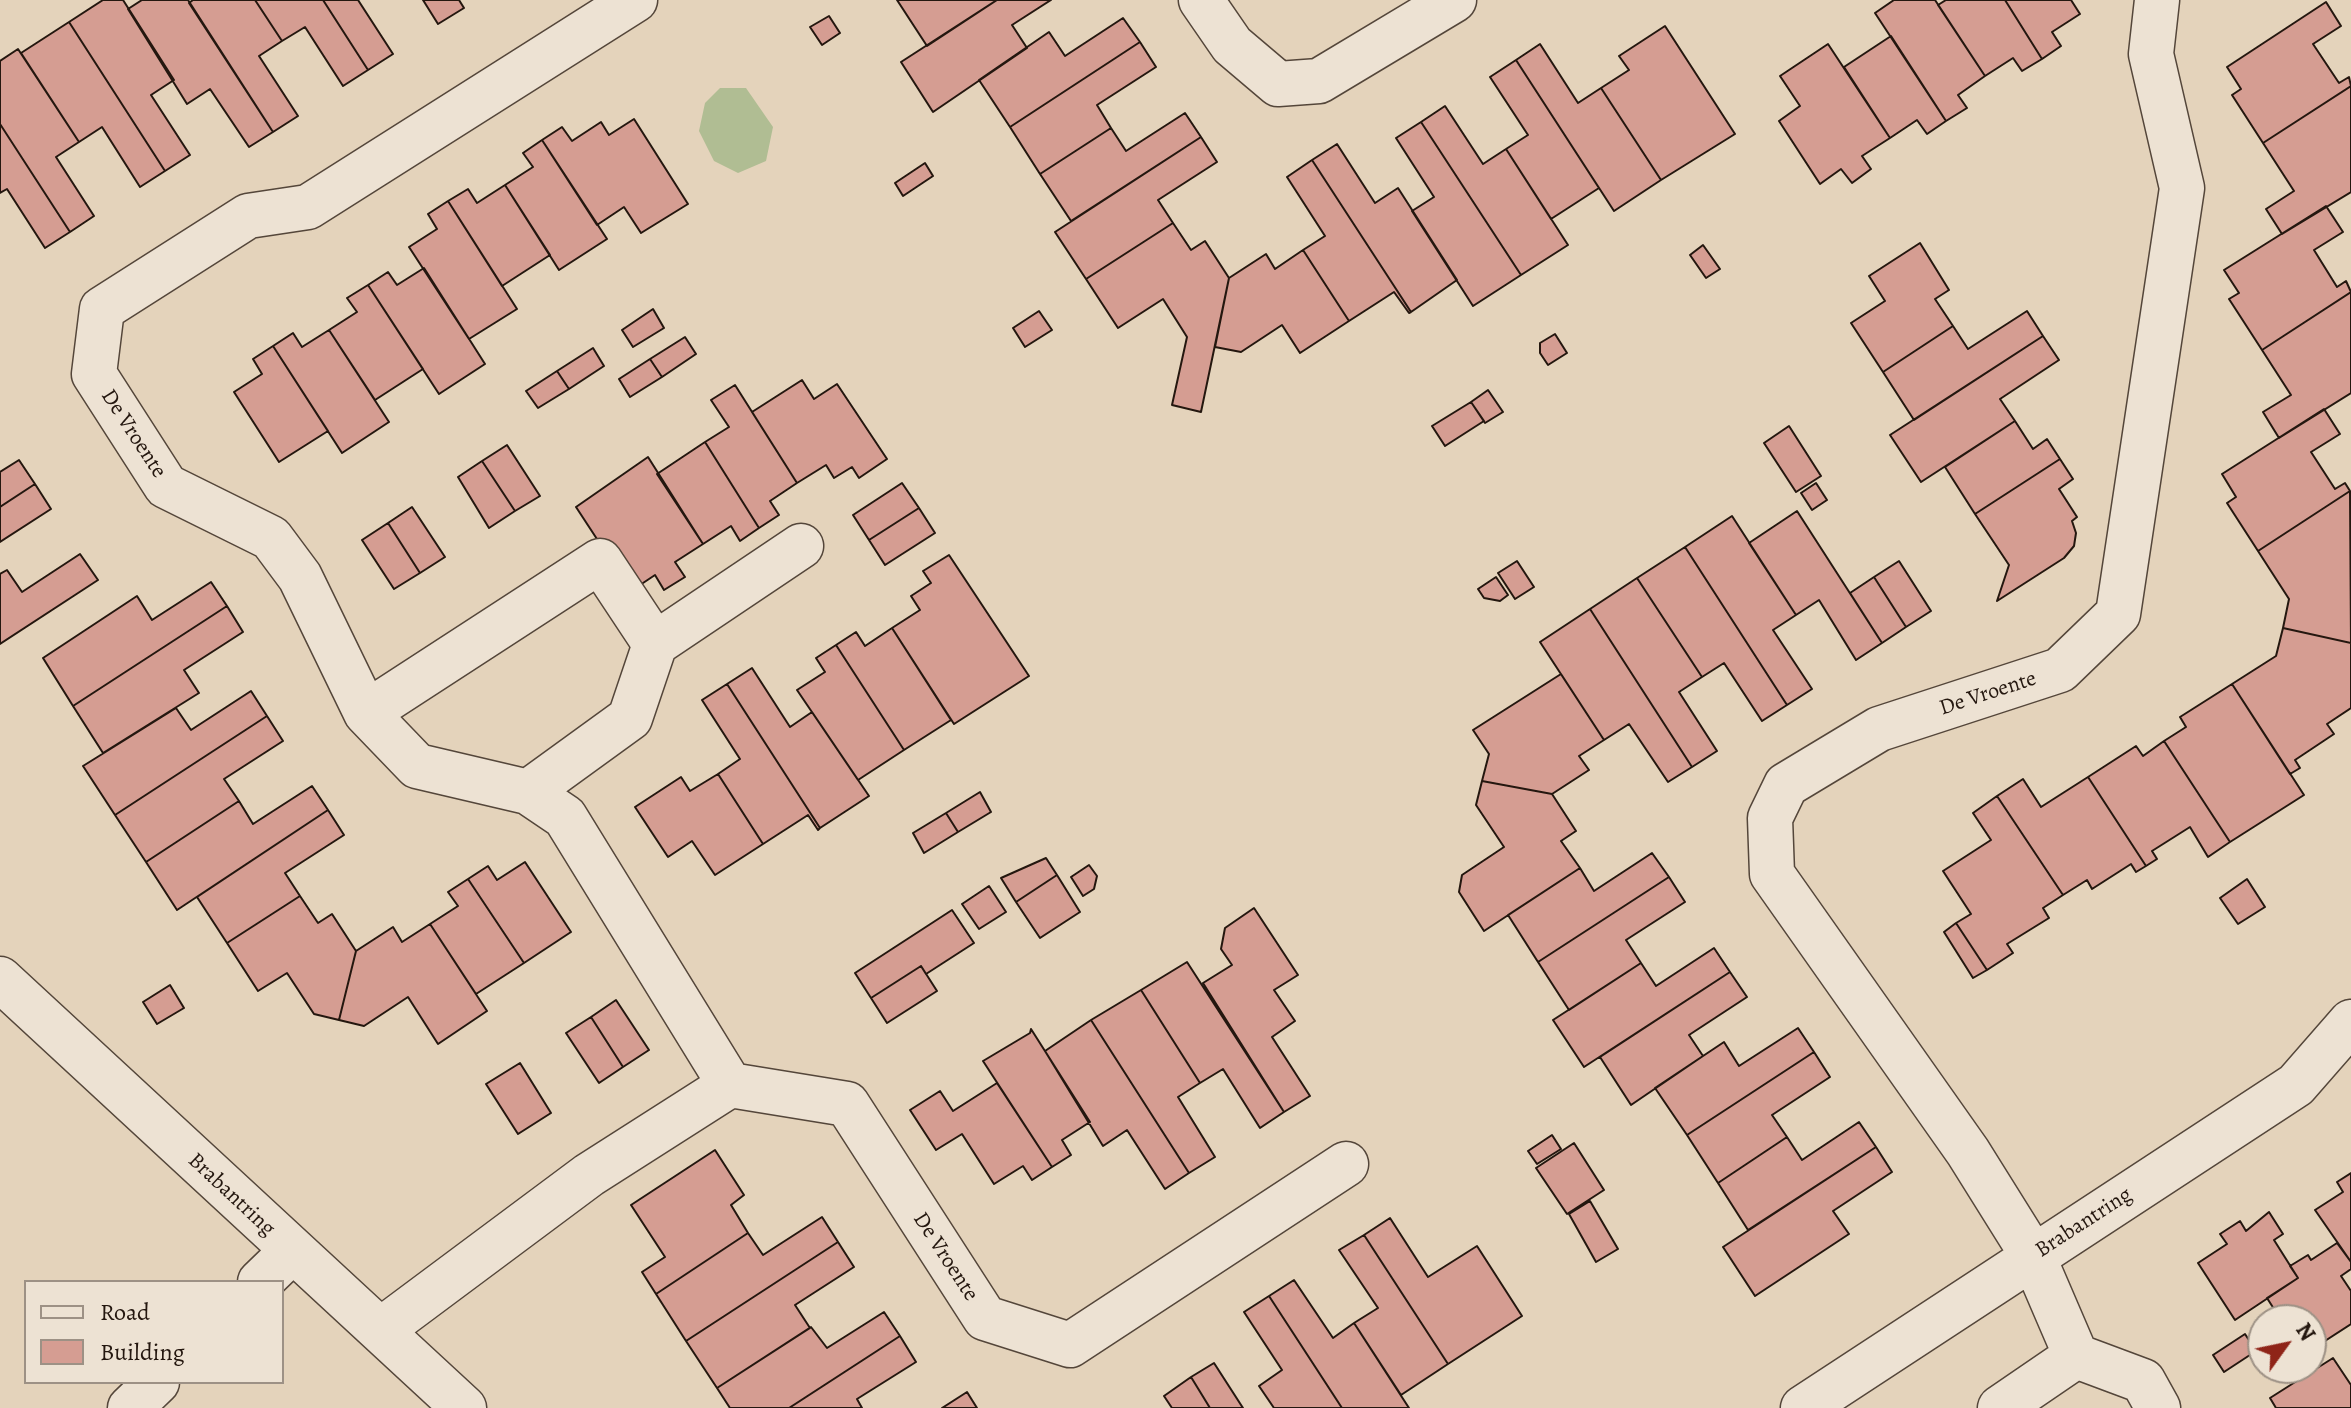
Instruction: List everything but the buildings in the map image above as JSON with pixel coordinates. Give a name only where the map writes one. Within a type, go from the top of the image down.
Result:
[{"type":"street","name":"De Vroente","points":[[635,0],[308,207],[248,216],[102,309],[94,374],[166,486],[271,538],[300,577],[366,713],[417,766],[528,792],[565,817],[730,1085],[847,1104],[985,1318],[1070,1345],[1346,1164]]},
{"type":"street","points":[[1201,0],[1232,45],[1278,84],[1319,81],[1454,0]]},
{"type":"street","name":"De Vroente","points":[[2076,1356],[2033,1256],[1968,1152],[1772,874],[1770,818],[1786,785],[1879,729],[2060,670],[2118,614],[2182,188],[2151,54],[2157,0]]},
{"type":"street","points":[[528,792],[630,718],[655,644],[801,546]]},
{"type":"street","points":[[366,713],[600,561],[655,644]]},
{"type":"street","name":"Brabantring","points":[[0,979],[291,1252],[464,1408]]},
{"type":"street","name":"Brabantring","points":[[1803,1408],[1864,1371],[2033,1256],[2296,1085],[2351,1022]]},
{"type":"street","points":[[381,1330],[589,1175],[730,1085]]},
{"type":"street","points":[[262,1280],[291,1252]]},
{"type":"street","points":[[2000,1408],[2076,1356],[2143,1381],[2158,1408]]},
{"type":"street","points":[[130,1408],[155,1384]]},
{"type":"green space","points":[[720,88],[746,88],[773,127],[766,161],[738,173],[714,161],[699,131],[705,103]]}]
